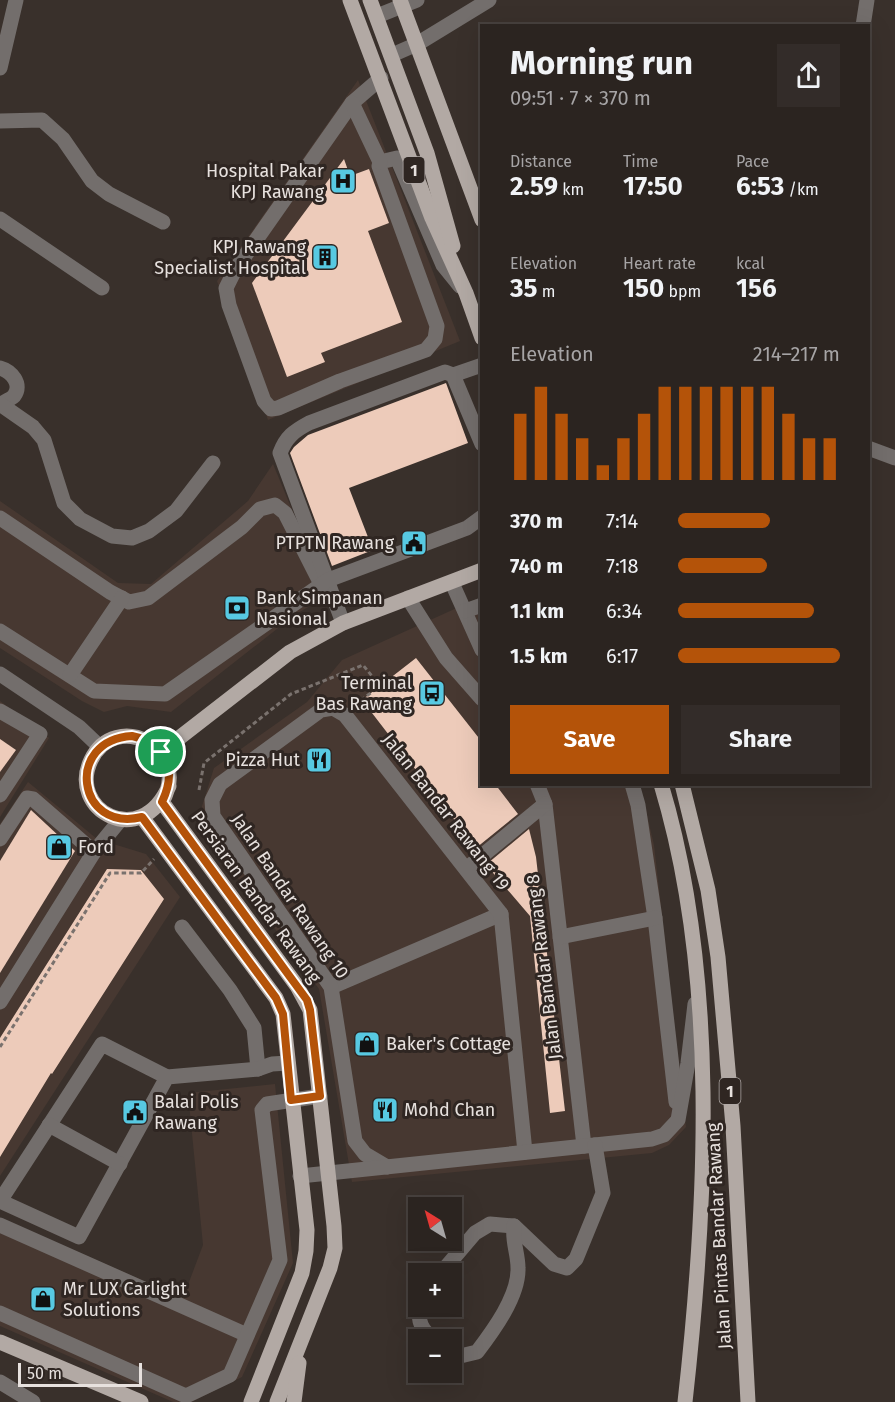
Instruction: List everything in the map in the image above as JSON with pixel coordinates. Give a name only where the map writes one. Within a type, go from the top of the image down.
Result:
[{"type":"main road","name":"1","points":[[350,0],[432,218],[466,293],[480,332]]},
{"type":"main road","points":[[370,0],[427,153],[466,293]]},
{"type":"main road","points":[[406,2],[417,44],[480,212]]},
{"type":"main road","points":[[161,752],[290,652],[343,623],[480,571]]},
{"type":"main road","points":[[132,736],[144,739],[161,752],[170,773],[169,786],[162,802],[154,811],[142,817],[121,819],[99,808],[88,792],[87,770],[100,747],[119,737],[132,736]]},
{"type":"main road","name":"Jalan Pintas Bandar Rawang","points":[[662,786],[679,849],[697,987],[703,1090],[701,1204],[695,1315],[685,1402]]},
{"type":"main road","name":"Jalan Pintas Bandar Rawang","points":[[682,786],[708,890],[718,957],[733,1126],[748,1402]]},
{"type":"main road","name":"Persiaran Bandar Rawang","points":[[162,802],[307,1000],[310,1010],[335,1248],[330,1268],[277,1402]]},
{"type":"main road","points":[[142,817],[276,998],[283,1014],[307,1230],[306,1251],[302,1273],[251,1402]]},
{"type":"main road","points":[[294,1402],[303,1336]]},
{"type":"main road","points":[[0,1342],[141,1402]]},
{"type":"main road","points":[[244,1402],[260,1378]]},
{"type":"street","points":[[0,68],[16,0]]},
{"type":"street","points":[[392,55],[417,44],[489,0]]},
{"type":"street","points":[[863,24],[867,0]]},
{"type":"street","points":[[377,16],[406,2]]},
{"type":"street","points":[[352,102],[380,162],[437,326],[435,339],[426,350],[271,409],[264,401],[228,305],[226,288],[235,270],[352,102],[381,78]]},
{"type":"street","points":[[0,121],[42,120],[63,139],[92,181],[109,194],[163,222]]},
{"type":"street","points":[[380,162],[397,158],[443,266],[466,293]]},
{"type":"street","points":[[0,219],[102,288]]},
{"type":"street","points":[[343,623],[325,583],[280,453],[285,441],[293,431],[309,423],[446,372],[453,375],[480,366]]},
{"type":"street","points":[[0,368],[5,369],[15,378],[17,388],[14,396],[0,404],[33,427],[44,440],[64,503],[80,519],[112,536],[132,538],[149,531],[176,511],[213,463]]},
{"type":"street","points":[[453,375],[480,439]]},
{"type":"street","points":[[870,448],[895,458]]},
{"type":"street","points":[[0,518],[129,602],[148,598],[242,527],[261,509],[275,505],[285,513],[325,583]]},
{"type":"street","points":[[0,631],[94,691],[165,693],[325,583],[467,528],[480,519]]},
{"type":"street","points":[[452,583],[480,645]]},
{"type":"street","points":[[70,675],[122,598]]},
{"type":"street","points":[[408,598],[446,657],[480,697]]},
{"type":"street","points":[[465,611],[480,606]]},
{"type":"street","points":[[0,674],[79,728],[100,747]]},
{"type":"street","name":"Jalan Bandar Rawang 10","points":[[345,715],[333,708],[321,710],[220,784],[212,800],[213,816],[331,987],[356,1141],[365,1154],[387,1167]]},
{"type":"street","points":[[0,711],[40,735],[0,795]]},
{"type":"street","name":"Jalan Bandar Rawang 19","points":[[345,715],[501,914],[525,1152]]},
{"type":"street","name":"Jalan Bandar Rawang 8","points":[[514,1226],[554,1264],[567,1268],[576,1259],[603,1194],[590,1145],[560,937],[545,804],[538,786]]},
{"type":"street","points":[[633,786],[638,805],[656,918],[678,1120]]},
{"type":"street","points":[[0,839],[27,798],[33,799],[94,852]]},
{"type":"street","points":[[466,870],[545,804]]},
{"type":"street","points":[[0,1002],[94,852],[121,819]]},
{"type":"street","points":[[331,987],[501,914]]},
{"type":"street","points":[[560,937],[656,918]]},
{"type":"street","points":[[182,927],[230,990],[255,1028],[258,1069]]},
{"type":"street","points":[[300,1176],[652,1139],[664,1135],[678,1120],[688,1063],[697,987]]},
{"type":"street","points":[[167,1077],[80,1237],[0,1201],[102,1044],[167,1077],[258,1069],[272,1064],[288,1063]]},
{"type":"street","points":[[0,1313],[186,1396],[230,1375],[280,1260],[262,1110],[267,1104],[320,1096]]},
{"type":"street","points":[[49,1125],[120,1164]]},
{"type":"street","points":[[449,1263],[475,1233],[490,1224],[514,1226],[512,1238],[518,1269],[515,1285],[500,1321],[477,1352],[462,1356]]},
{"type":"street","points":[[0,1225],[247,1335]]},
{"type":"street","points":[[0,1382],[33,1402]]},
{"type":"path","points":[[198,793],[204,763],[291,694],[363,665],[380,686],[361,699],[345,715]]},
{"type":"path","points":[[0,1047],[110,873],[141,873]]},
{"type":"shaded area","name":"Hospital Pakar KPJ Rawang","points":[[358,80],[460,341],[268,420],[217,281]]},
{"type":"shaded area","points":[[273,464],[328,596],[296,614],[171,712],[127,706],[104,712],[82,701],[0,648],[0,501],[118,583],[151,584],[248,501]]},
{"type":"shaded area","points":[[480,597],[480,786],[640,786],[654,845],[686,1127],[669,1145],[652,1153],[352,1182],[319,989],[197,822],[214,768],[307,702],[342,660]]},
{"type":"shaded area","points":[[0,701],[49,738],[0,817]]},
{"type":"shaded area","points":[[28,782],[97,839],[146,854],[180,897],[0,1176],[0,824]]},
{"type":"shaded area","points":[[275,1084],[293,1263],[242,1377],[191,1402],[173,1402],[0,1326],[0,1218],[183,1298],[203,1245],[188,1093]]},
{"type":"building","name":"KPJ Rawang Specialist Hospital","points":[[344,159],[350,176],[369,169],[389,223],[368,231],[402,322],[321,353],[325,362],[287,377],[252,283]]},
{"type":"building","points":[[446,383],[468,443],[349,488],[373,550],[332,566],[290,453],[308,435]]},
{"type":"building","points":[[416,658],[480,739],[480,786],[497,786],[518,814],[476,848],[362,700]]},
{"type":"building","points":[[0,739],[16,750],[0,772]]},
{"type":"building","points":[[31,810],[75,851],[0,973],[0,861]]},
{"type":"building","points":[[529,829],[536,857],[565,1111],[550,1113],[530,916],[488,867],[490,865],[488,863]]},
{"type":"building","points":[[107,869],[141,870],[164,899],[51,1073],[0,1157],[0,1038]]},
{"type":"place","name":"Hospital Pakar KPJ Rawang","points":[[343,181]]},
{"type":"place","name":"KPJ Rawang Specialist Hospital","points":[[325,257]]},
{"type":"place","name":"PTPTN Rawang","points":[[414,543]]},
{"type":"place","name":"Bank Simpanan Nasional","points":[[237,608]]},
{"type":"place","name":"Terminal Bas Rawang","points":[[432,693]]},
{"type":"place","name":"Pizza Hut","points":[[319,760]]},
{"type":"place","name":"Ford","points":[[59,847]]},
{"type":"place","name":"Baker's Cottage","points":[[367,1044]]},
{"type":"place","name":"Mohd Chan","points":[[385,1110]]},
{"type":"place","name":"Balai Polis Rawang","points":[[135,1112]]},
{"type":"place","name":"Mr LUX Carlight Solutions","points":[[43,1299]]},
{"type":"route","points":[[132,736],[144,739],[161,752],[170,773],[169,786],[162,802],[307,1000],[320,1096],[291,1100],[283,1014],[276,998],[142,817],[132,820],[110,816],[99,808],[88,792],[87,770],[100,747],[109,741],[132,736]]}]
